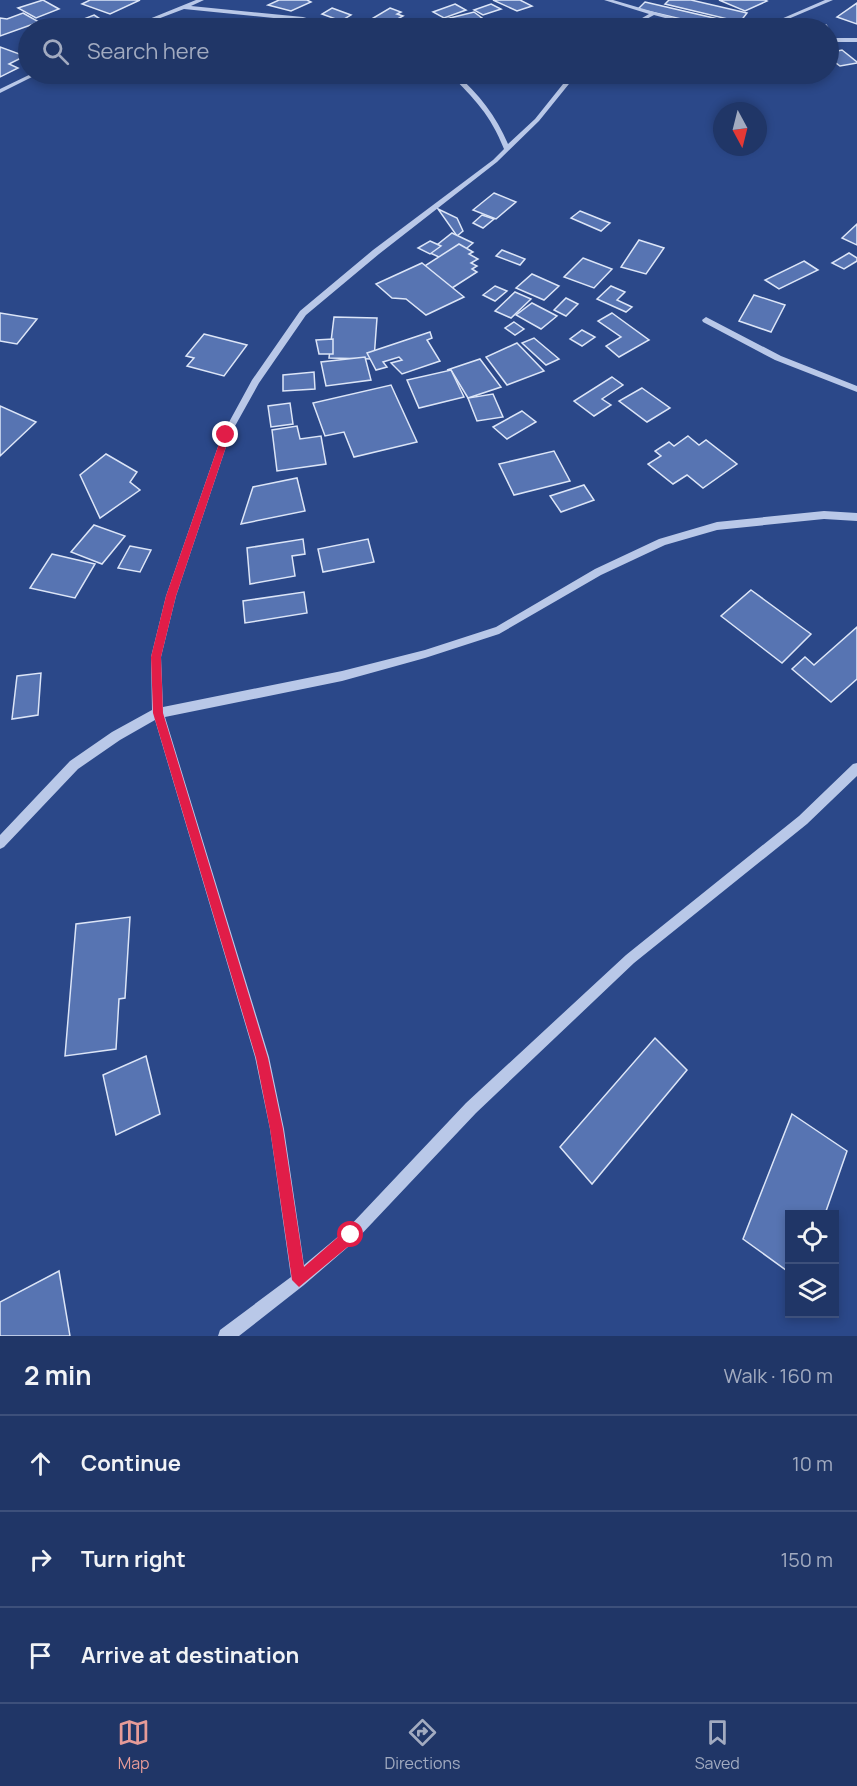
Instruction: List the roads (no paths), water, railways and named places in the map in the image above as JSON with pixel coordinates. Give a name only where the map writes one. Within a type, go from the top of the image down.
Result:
[{"type":"street","points":[[156,18],[201,0]]},
{"type":"street","points":[[606,0],[667,18]]},
{"type":"street","points":[[787,18],[830,0]]},
{"type":"street","points":[[184,7],[293,18]]},
{"type":"street","points":[[645,18],[652,14]]},
{"type":"street","points":[[839,40],[857,40]]},
{"type":"street","points":[[0,91],[18,82]]},
{"type":"street","points":[[464,84],[478,97],[496,121],[507,148]]},
{"type":"street","points":[[299,1280],[277,1129],[262,1058],[158,713],[156,657],[171,596],[226,435],[255,382],[303,313],[507,148],[537,120],[566,84]]},
{"type":"street","points":[[706,320],[778,358],[857,388]]},
{"type":"street","points":[[0,843],[74,765],[116,736],[158,713],[342,676],[425,654],[499,630],[598,572],[662,542],[717,526],[825,515],[857,517]]},
{"type":"street","points":[[226,1336],[299,1280],[351,1235],[471,1108],[630,959],[806,816],[857,768]]}]
